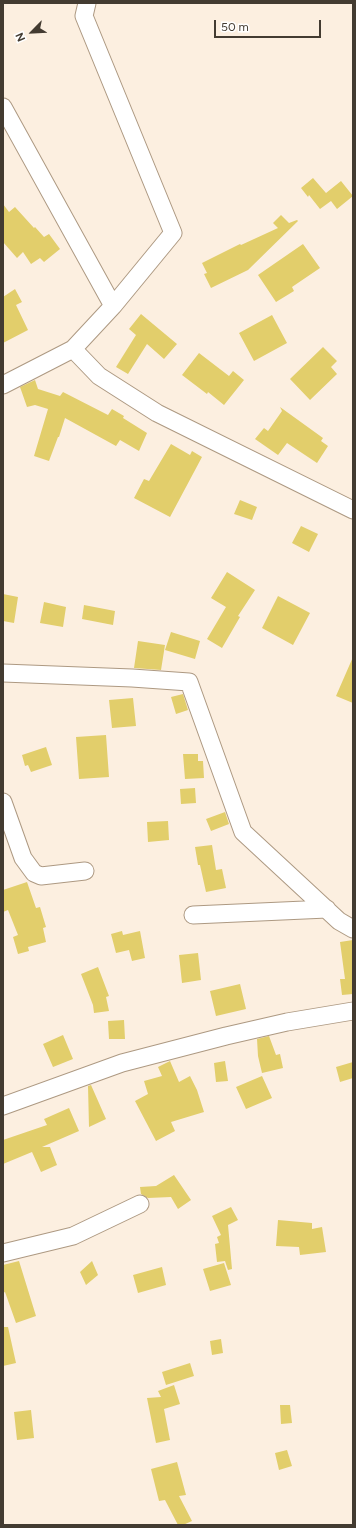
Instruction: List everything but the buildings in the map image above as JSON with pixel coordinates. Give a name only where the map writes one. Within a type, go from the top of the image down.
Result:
[{"type":"street","points":[[3,385],[73,349],[113,306],[173,233],[84,16],[87,3]]},
{"type":"street","points":[[3,107],[113,306]]},
{"type":"street","points":[[73,349],[99,376],[157,413],[353,510]]},
{"type":"street","points":[[3,673],[132,678],[189,682],[244,832],[339,921],[353,929]]},
{"type":"street","points":[[3,804],[23,858],[34,873],[41,876],[85,871]]},
{"type":"street","points":[[193,915],[327,909]]},
{"type":"street","points":[[3,1106],[122,1063],[287,1022],[353,1011]]},
{"type":"street","points":[[3,1253],[73,1236],[140,1204]]}]
